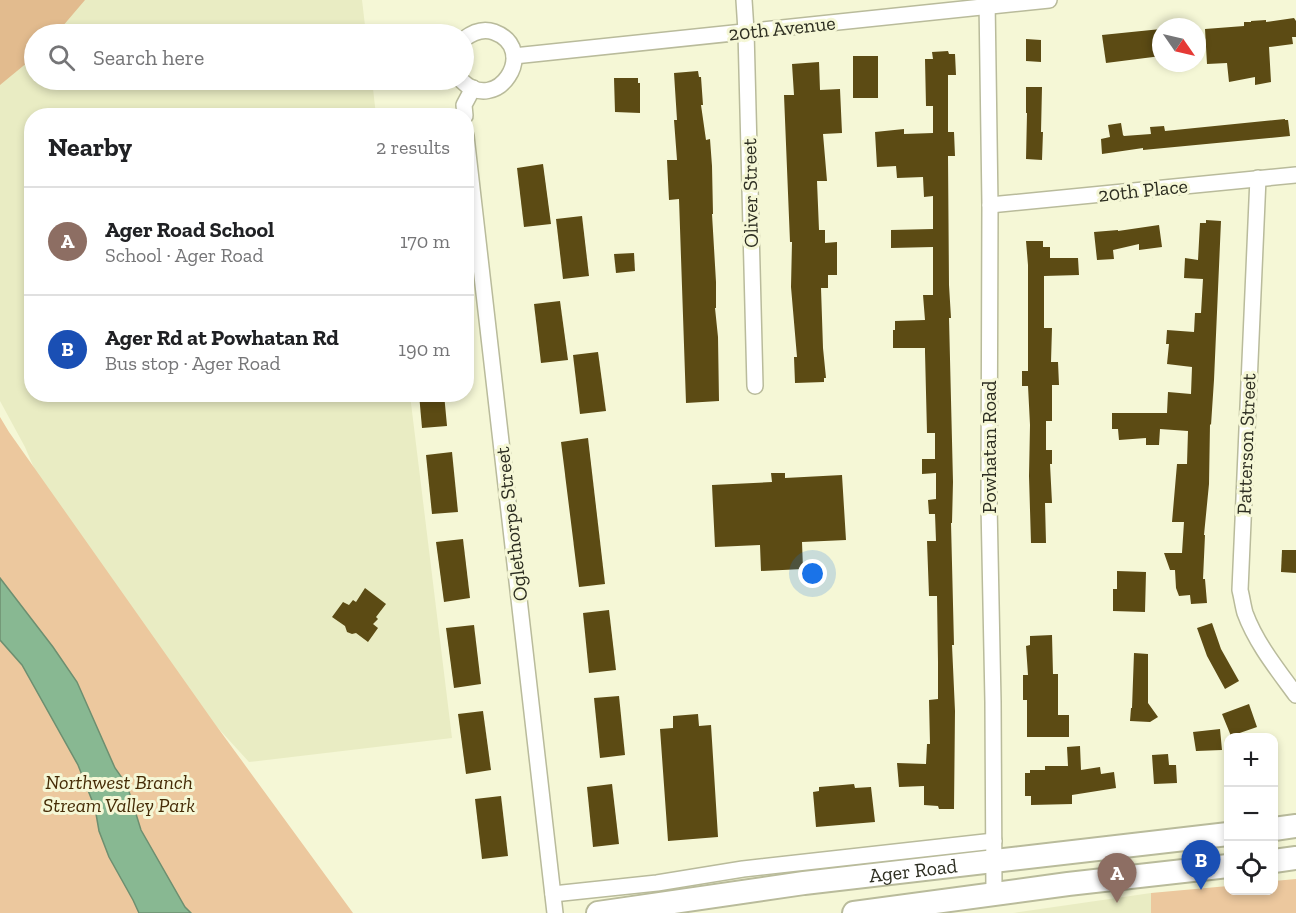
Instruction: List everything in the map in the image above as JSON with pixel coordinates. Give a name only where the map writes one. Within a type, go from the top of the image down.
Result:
[{"type":"main road","points":[[1278,828],[1296,826]]},
{"type":"main road","name":"Ager Road","points":[[598,913],[804,883],[994,850],[1224,834]]},
{"type":"main road","points":[[1278,860],[1296,858]]},
{"type":"main road","name":"Ager Road","points":[[854,913],[1224,866]]},
{"type":"street","name":"Oliver Street","points":[[744,0],[755,386]]},
{"type":"street","name":"20th Avenue","points":[[514,56],[987,3],[1049,0]]},
{"type":"street","name":"Powhatan Road","points":[[987,3],[990,205],[989,504],[994,894]]},
{"type":"street","points":[[474,32],[481,30],[499,34],[506,39],[514,56],[514,65],[506,81],[490,90],[474,87]]},
{"type":"street","points":[[464,108],[466,90]]},
{"type":"street","name":"20th Place","points":[[990,205],[1296,175]]},
{"type":"street","name":"Patterson Street","points":[[1258,178],[1240,590],[1245,613],[1254,631],[1281,676],[1296,695]]},
{"type":"street","name":"Oglethorpe Street","points":[[474,206],[555,913]]},
{"type":"street","name":"Ager Road","points":[[553,894],[657,883],[743,870],[994,850]]},
{"type":"shaded area","points":[[0,0],[362,0],[365,24],[24,24],[24,90],[373,90],[375,108],[24,108],[24,402],[411,402],[452,738],[249,762],[101,600],[75,564],[25,447],[0,401]]},
{"type":"shaded area","points":[[0,0],[85,0],[65,24],[24,24],[24,65],[0,85]]},
{"type":"shaded area","points":[[0,578],[77,682],[115,768],[127,785],[141,830],[185,907],[191,913],[139,913],[109,857],[99,831],[95,808],[78,765],[22,665],[0,640]]},
{"type":"shaded area","points":[[1151,893],[1151,913],[1013,913]]},
{"type":"green space","name":"Northwest Branch Stream Valley Park","points":[[0,417],[215,724],[353,913],[0,913]]},
{"type":"green space","points":[[1296,879],[1296,913],[1151,913],[1151,893],[1224,886],[1224,895],[1278,895],[1278,881]]},
{"type":"building","points":[[1294,18],[1296,21],[1296,37],[1292,37],[1293,44],[1269,47],[1271,82],[1255,85],[1255,77],[1229,82],[1227,63],[1207,64],[1206,29],[1244,26],[1244,22],[1251,21],[1266,20],[1266,22]]},
{"type":"building","points":[[1152,30],[1152,57],[1106,63],[1102,35]]},
{"type":"building","points":[[1026,39],[1041,40],[1041,62],[1026,61]]},
{"type":"building","points":[[948,51],[949,54],[955,54],[956,75],[948,75],[948,132],[954,132],[955,156],[948,156],[953,482],[951,523],[955,711],[954,809],[939,809],[938,806],[924,805],[924,786],[899,787],[897,763],[926,764],[927,744],[930,744],[929,700],[938,699],[937,596],[929,596],[927,541],[936,541],[935,514],[929,514],[928,500],[936,499],[936,473],[922,474],[922,459],[935,459],[935,433],[927,433],[925,348],[893,348],[895,321],[925,320],[923,295],[933,295],[933,247],[891,248],[891,230],[933,229],[933,196],[924,197],[923,177],[897,178],[896,166],[877,167],[875,132],[904,129],[904,134],[933,133],[933,106],[926,106],[925,59],[933,59],[932,52]]},
{"type":"building","points":[[853,56],[878,56],[878,98],[853,98]]},
{"type":"building","points":[[819,62],[820,90],[840,89],[842,133],[823,134],[827,181],[817,181],[819,230],[825,230],[825,243],[837,242],[837,275],[828,275],[828,288],[821,288],[826,378],[824,382],[795,383],[794,357],[797,357],[791,287],[792,242],[790,242],[784,95],[794,95],[792,64]]},
{"type":"building","points":[[698,71],[701,77],[703,105],[701,105],[706,140],[710,139],[712,166],[719,401],[686,403],[679,199],[669,200],[667,160],[677,160],[674,73]]},
{"type":"building","points":[[614,78],[638,78],[640,113],[615,112]]},
{"type":"building","points":[[1026,87],[1042,87],[1042,160],[1026,159]]},
{"type":"building","points":[[1288,120],[1290,136],[1143,150],[1143,148],[1102,154],[1101,139],[1110,137],[1108,125],[1121,123],[1124,136],[1151,134],[1150,127],[1164,126],[1165,131]]},
{"type":"building","points":[[543,164],[551,224],[524,227],[517,168]]},
{"type":"building","points":[[582,216],[589,276],[563,279],[556,219]]},
{"type":"building","points":[[1206,220],[1221,221],[1209,484],[1204,535],[1203,579],[1205,579],[1207,603],[1191,604],[1190,595],[1179,596],[1175,570],[1170,570],[1164,553],[1182,553],[1184,522],[1172,522],[1177,464],[1187,464],[1188,431],[1160,429],[1159,445],[1146,445],[1146,438],[1119,440],[1118,429],[1112,429],[1112,413],[1167,413],[1168,392],[1191,394],[1192,367],[1167,364],[1169,344],[1166,344],[1167,330],[1194,332],[1195,313],[1201,313],[1203,279],[1184,278],[1185,258],[1198,260],[1200,223],[1206,223]]},
{"type":"building","points":[[1159,225],[1162,247],[1139,250],[1139,244],[1113,250],[1114,259],[1097,260],[1094,232]]},
{"type":"building","points":[[1026,241],[1043,241],[1043,247],[1050,247],[1050,258],[1078,258],[1079,275],[1044,276],[1044,328],[1052,328],[1051,362],[1058,362],[1059,385],[1052,385],[1052,421],[1046,421],[1046,450],[1052,450],[1052,464],[1050,464],[1052,503],[1045,503],[1046,543],[1031,543],[1028,386],[1022,386],[1022,371],[1028,371]]},
{"type":"building","points":[[634,253],[635,271],[616,273],[614,254]]},
{"type":"building","points":[[560,301],[568,360],[541,363],[534,304]]},
{"type":"building","points":[[598,352],[606,411],[580,414],[573,355]]},
{"type":"building","points":[[420,402],[445,402],[447,426],[422,428]]},
{"type":"building","points":[[588,438],[605,584],[579,587],[561,442]]},
{"type":"building","points":[[452,452],[458,512],[432,514],[426,455]]},
{"type":"building","points":[[771,473],[785,473],[785,478],[842,475],[846,540],[802,542],[803,569],[761,571],[760,545],[715,547],[712,485],[772,482]]},
{"type":"building","points":[[463,539],[470,598],[444,602],[436,542]]},
{"type":"building","points":[[1282,550],[1296,550],[1296,573],[1281,572]]},
{"type":"building","points":[[1117,571],[1146,572],[1145,612],[1113,611],[1113,589],[1117,589]]},
{"type":"building","points":[[365,588],[386,604],[376,617],[378,619],[373,624],[378,628],[368,642],[356,633],[347,632],[345,626],[332,617],[343,602],[349,605],[353,600],[356,602]]},
{"type":"building","points":[[609,610],[616,670],[589,673],[583,613]]},
{"type":"building","points":[[1212,623],[1221,649],[1239,681],[1225,689],[1207,656],[1197,628]]},
{"type":"building","points":[[474,625],[481,684],[454,688],[446,628]]},
{"type":"building","points":[[1052,635],[1053,674],[1058,674],[1058,715],[1069,715],[1069,737],[1027,737],[1027,700],[1023,700],[1023,675],[1028,675],[1026,646],[1030,645],[1030,636]]},
{"type":"building","points":[[1134,653],[1148,654],[1148,703],[1158,717],[1150,722],[1130,721]]},
{"type":"building","points":[[619,696],[625,755],[600,758],[594,698]]},
{"type":"building","points":[[1249,704],[1257,727],[1240,733],[1230,733],[1222,714]]},
{"type":"building","points":[[483,711],[491,770],[466,774],[458,714]]},
{"type":"building","points":[[698,714],[699,726],[711,725],[718,837],[668,841],[660,729],[673,728],[673,716]]},
{"type":"building","points":[[1220,729],[1222,750],[1196,751],[1193,732]]},
{"type":"building","points":[[1080,746],[1081,770],[1100,767],[1101,774],[1114,772],[1116,788],[1072,795],[1072,804],[1031,805],[1031,796],[1025,796],[1025,773],[1030,773],[1030,770],[1045,770],[1045,766],[1068,766],[1067,747]]},
{"type":"building","points":[[1168,754],[1169,765],[1176,765],[1177,783],[1154,784],[1152,755]]},
{"type":"building","points":[[612,784],[619,844],[593,847],[587,787]]},
{"type":"building","points":[[854,784],[855,788],[871,787],[875,822],[816,827],[813,792],[819,791],[819,787]]},
{"type":"building","points":[[501,796],[508,856],[482,859],[475,799]]},
{"type":"place","name":"Ager Rd at Powhatan Rd","points":[[1201,890]]},
{"type":"place","name":"Ager Road School","points":[[1117,903]]}]
